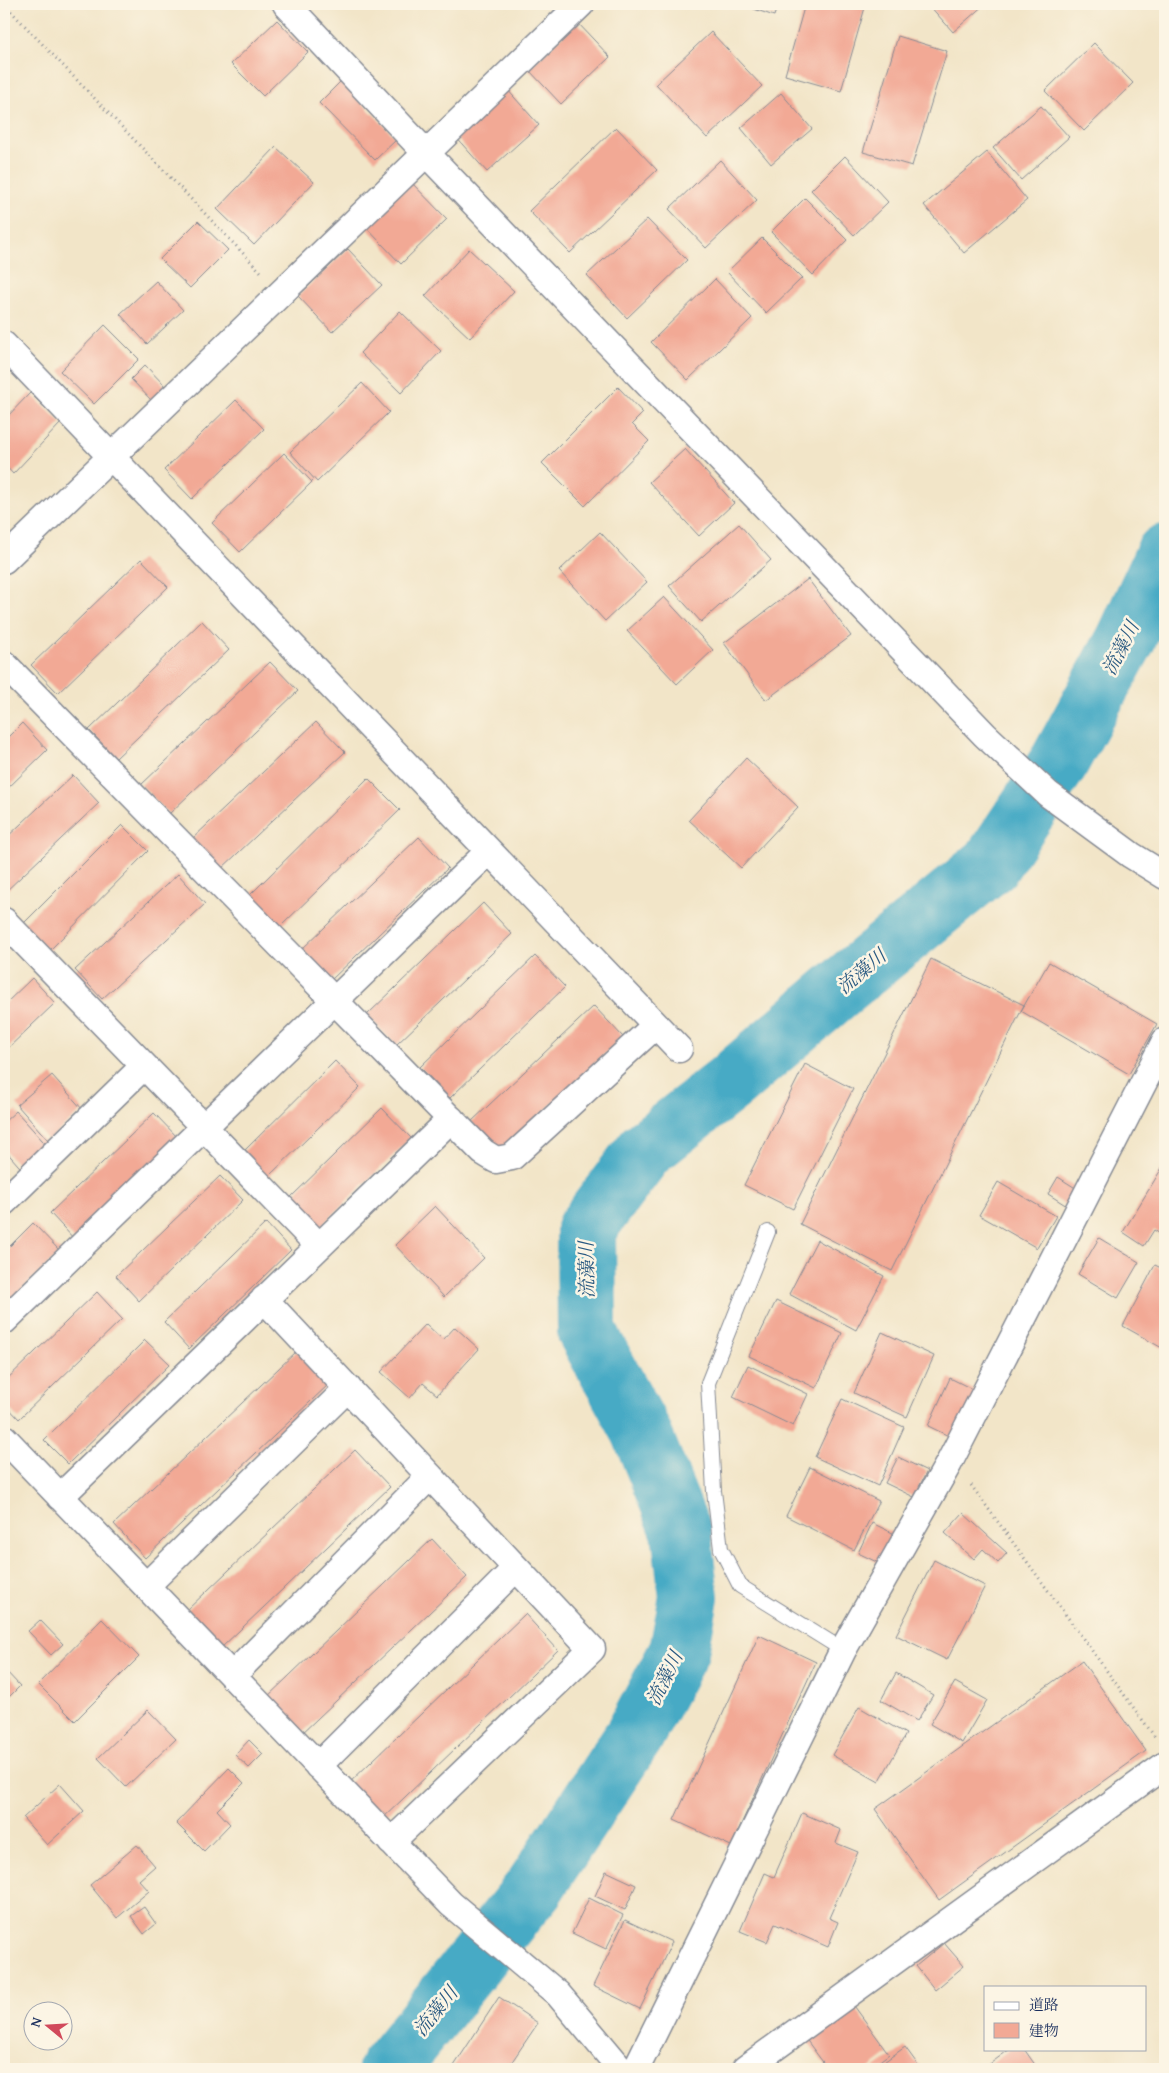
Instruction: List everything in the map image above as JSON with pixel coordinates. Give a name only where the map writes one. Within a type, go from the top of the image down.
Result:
[{"type":"street","points":[[286,4],[425,152],[985,736],[1048,794],[1131,855],[1165,876]]},
{"type":"street","points":[[4,560],[425,152],[581,4]]},
{"type":"street","points":[[4,346],[679,1049]]},
{"type":"street","points":[[4,664],[483,1152],[496,1160],[512,1157],[655,1026]]},
{"type":"street","points":[[4,1321],[488,852]]},
{"type":"street","points":[[4,921],[319,1246]]},
{"type":"street","points":[[636,2069],[843,1650],[949,1463],[1165,1041]]},
{"type":"street","points":[[4,1202],[144,1066]]},
{"type":"street","points":[[60,1497],[451,1119]]},
{"type":"street","points":[[264,1299],[592,1648],[391,1842]]},
{"type":"street","points":[[146,1586],[348,1388]]},
{"type":"street","points":[[4,1438],[451,1904],[558,1994],[621,2069]]},
{"type":"street","points":[[232,1676],[430,1476]]},
{"type":"street","points":[[318,1766],[516,1568]]},
{"type":"street","points":[[745,2069],[943,1924],[1162,1754]]},
{"type":"lane","points":[[768,1232],[708,1383],[714,1491],[721,1549],[740,1586],[843,1650]]},
{"type":"path","points":[[4,4],[280,292]]},
{"type":"path","points":[[949,1463],[964,1476],[1162,1754]]},
{"type":"building","points":[[740,4],[778,4],[774,16]]},
{"type":"building","points":[[805,4],[866,4],[841,91],[785,75]]},
{"type":"building","points":[[928,4],[985,4],[953,32]]},
{"type":"building","points":[[277,20],[308,52],[263,96],[231,64]]},
{"type":"building","points":[[577,22],[610,57],[561,104],[528,69]]},
{"type":"building","points":[[711,32],[762,86],[707,138],[656,84]]},
{"type":"building","points":[[898,36],[947,51],[912,166],[863,152]]},
{"type":"building","points":[[1094,43],[1133,83],[1084,131],[1045,91]]},
{"type":"building","points":[[341,81],[397,139],[375,160],[319,103]]},
{"type":"building","points":[[506,88],[539,125],[487,172],[454,135]]},
{"type":"building","points":[[781,93],[812,129],[771,164],[741,128]]},
{"type":"building","points":[[1041,106],[1069,137],[1021,180],[993,148]]},
{"type":"building","points":[[616,127],[657,170],[570,253],[529,211]]},
{"type":"building","points":[[276,147],[314,182],[254,245],[217,209]]},
{"type":"building","points":[[987,152],[1027,200],[964,253],[924,205]]},
{"type":"building","points":[[845,156],[888,202],[854,235],[811,190]]},
{"type":"building","points":[[720,160],[757,200],[706,248],[669,209]]},
{"type":"building","points":[[407,178],[447,219],[401,264],[361,222]]},
{"type":"building","points":[[805,198],[847,240],[813,275],[771,232]]},
{"type":"building","points":[[647,219],[687,260],[627,318],[587,275]]},
{"type":"building","points":[[198,221],[228,250],[190,288],[160,259]]},
{"type":"building","points":[[762,238],[802,278],[766,313],[727,272]]},
{"type":"building","points":[[348,249],[382,285],[332,332],[298,296]]},
{"type":"building","points":[[469,249],[514,291],[470,338],[425,296]]},
{"type":"building","points":[[715,279],[752,318],[688,380],[651,342]]},
{"type":"building","points":[[156,281],[183,310],[147,344],[120,314]]},
{"type":"building","points":[[400,311],[441,351],[401,393],[360,353]]},
{"type":"building","points":[[105,325],[139,359],[94,404],[60,371]]},
{"type":"building","points":[[145,365],[166,387],[152,401],[131,379]]},
{"type":"building","points":[[362,383],[389,412],[317,482],[290,452]]},
{"type":"building","points":[[618,387],[643,413],[632,424],[649,441],[585,506],[542,463]]},
{"type":"building","points":[[30,393],[61,423],[13,474],[4,464],[4,420]]},
{"type":"building","points":[[236,400],[264,429],[192,499],[164,470]]},
{"type":"building","points":[[685,449],[734,503],[699,536],[649,482]]},
{"type":"building","points":[[284,453],[312,482],[240,552],[212,523]]},
{"type":"building","points":[[739,524],[771,560],[701,622],[669,586]]},
{"type":"building","points":[[600,532],[647,582],[605,621],[559,571]]},
{"type":"building","points":[[141,559],[168,587],[58,693],[31,665]]},
{"type":"building","points":[[808,579],[851,636],[766,700],[724,643]]},
{"type":"building","points":[[664,597],[713,650],[677,684],[627,631]]},
{"type":"building","points":[[202,621],[229,650],[116,758],[89,730]]},
{"type":"building","points":[[270,662],[298,691],[169,814],[141,785]]},
{"type":"building","points":[[316,722],[345,752],[220,870],[191,840]]},
{"type":"building","points":[[22,723],[47,750],[4,792],[4,741]]},
{"type":"building","points":[[746,758],[798,807],[741,868],[689,820]]},
{"type":"building","points":[[73,775],[99,803],[4,893],[4,840]]},
{"type":"building","points":[[368,778],[400,810],[281,926],[250,895]]},
{"type":"building","points":[[122,825],[148,851],[49,951],[23,924]]},
{"type":"building","points":[[419,837],[448,868],[331,980],[302,949]]},
{"type":"building","points":[[178,874],[205,904],[102,999],[75,970]]},
{"type":"building","points":[[483,903],[512,934],[396,1045],[367,1015]]},
{"type":"building","points":[[535,956],[565,987],[450,1098],[420,1067]]},
{"type":"building","points":[[931,959],[1024,1005],[892,1271],[800,1224]]},
{"type":"building","points":[[1049,962],[1157,1024],[1129,1074],[1021,1011]]},
{"type":"building","points":[[32,978],[55,1003],[4,1052],[4,1005]]},
{"type":"building","points":[[594,1006],[623,1037],[500,1153],[471,1122]]},
{"type":"building","points":[[335,1061],[360,1087],[267,1178],[242,1153]]},
{"type":"building","points":[[805,1064],[853,1089],[793,1209],[744,1185]]},
{"type":"building","points":[[52,1075],[83,1110],[48,1140],[17,1105]]},
{"type":"building","points":[[382,1108],[411,1138],[318,1229],[289,1199]]},
{"type":"building","points":[[16,1111],[51,1150],[25,1173],[4,1149],[4,1122]]},
{"type":"building","points":[[154,1113],[180,1140],[76,1241],[50,1213]]},
{"type":"building","points":[[1165,1163],[1165,1237],[1154,1230],[1144,1246],[1123,1232]]},
{"type":"building","points":[[220,1176],[243,1200],[139,1301],[116,1276]]},
{"type":"building","points":[[1058,1177],[1077,1189],[1067,1206],[1048,1194]]},
{"type":"building","points":[[998,1182],[1056,1216],[1037,1248],[979,1215]]},
{"type":"building","points":[[435,1206],[484,1258],[444,1297],[395,1245]]},
{"type":"building","points":[[33,1223],[61,1252],[4,1307],[4,1252]]},
{"type":"building","points":[[266,1223],[291,1250],[189,1349],[164,1322]]},
{"type":"building","points":[[1099,1238],[1139,1262],[1118,1298],[1078,1274]]},
{"type":"building","points":[[817,1240],[884,1276],[856,1330],[789,1294]]},
{"type":"building","points":[[1155,1265],[1165,1270],[1165,1342],[1162,1348],[1123,1326]]},
{"type":"building","points":[[97,1292],[122,1319],[19,1419],[4,1403],[4,1382]]},
{"type":"building","points":[[776,1301],[842,1333],[816,1388],[749,1356]]},
{"type":"building","points":[[426,1324],[443,1340],[455,1327],[479,1349],[437,1395],[423,1383],[410,1398],[381,1372]]},
{"type":"building","points":[[882,1332],[934,1356],[907,1417],[854,1393]]},
{"type":"building","points":[[145,1340],[170,1364],[68,1464],[44,1440]]},
{"type":"building","points":[[297,1351],[329,1384],[145,1558],[114,1524]]},
{"type":"building","points":[[748,1365],[808,1394],[793,1426],[733,1397]]},
{"type":"building","points":[[950,1378],[980,1393],[957,1440],[928,1426]]},
{"type":"building","points":[[842,1399],[904,1427],[878,1486],[815,1457]]},
{"type":"building","points":[[355,1450],[390,1487],[221,1648],[186,1611]]},
{"type":"building","points":[[898,1457],[927,1471],[914,1497],[885,1483]]},
{"type":"building","points":[[810,1467],[879,1501],[854,1550],[786,1516]]},
{"type":"building","points":[[963,1513],[1007,1553],[998,1563],[983,1549],[974,1559],[945,1533]]},
{"type":"building","points":[[872,1523],[901,1537],[887,1567],[858,1553]]},
{"type":"building","points":[[432,1539],[467,1577],[299,1736],[265,1699]]},
{"type":"building","points":[[934,1560],[985,1586],[947,1660],[896,1635]]},
{"type":"building","points":[[525,1614],[558,1650],[380,1821],[346,1786]]},
{"type":"building","points":[[102,1619],[139,1657],[75,1721],[38,1684]]},
{"type":"building","points":[[40,1620],[63,1644],[51,1655],[28,1631]]},
{"type":"building","points":[[759,1635],[816,1662],[731,1846],[674,1820]]},
{"type":"building","points":[[1082,1661],[1146,1751],[939,1900],[875,1809]]},
{"type":"building","points":[[4,1669],[20,1686],[8,1698],[4,1694]]},
{"type":"building","points":[[896,1673],[933,1695],[917,1721],[881,1700]]},
{"type":"building","points":[[955,1682],[987,1700],[962,1743],[930,1724]]},
{"type":"building","points":[[859,1707],[906,1734],[879,1782],[832,1755]]},
{"type":"building","points":[[148,1710],[176,1739],[126,1787],[98,1758]]},
{"type":"building","points":[[249,1740],[263,1754],[249,1768],[235,1755]]},
{"type":"building","points":[[229,1768],[244,1783],[217,1810],[230,1824],[204,1851],[176,1823]]},
{"type":"building","points":[[60,1784],[84,1811],[47,1845],[23,1818]]},
{"type":"building","points":[[802,1813],[841,1830],[836,1843],[858,1852],[829,1918],[838,1922],[828,1947],[775,1924],[767,1942],[740,1931],[765,1873],[774,1877]]},
{"type":"building","points":[[137,1845],[155,1866],[139,1880],[149,1891],[117,1918],[90,1885]]},
{"type":"building","points":[[606,1871],[636,1885],[625,1910],[595,1896]]},
{"type":"building","points":[[589,1898],[623,1915],[606,1949],[572,1933]]},
{"type":"building","points":[[144,1907],[156,1924],[144,1934],[131,1916]]},
{"type":"building","points":[[625,1920],[672,1942],[640,2009],[593,1986]]},
{"type":"building","points":[[944,1943],[964,1966],[935,1990],[916,1966]]},
{"type":"building","points":[[499,1997],[538,2023],[509,2066],[514,2069],[452,2069]]},
{"type":"building","points":[[852,2003],[889,2054],[869,2069],[828,2069],[805,2038]]},
{"type":"building","points":[[905,2047],[921,2069],[874,2069]]},
{"type":"building","points":[[1009,2050],[1025,2050],[1038,2069],[983,2069]]},
{"type":"waterway","name":"流藻川","points":[[388,2069],[534,1888],[634,1736],[679,1651],[689,1597],[681,1531],[641,1431],[587,1332],[586,1229],[645,1150],[733,1080],[838,990],[991,864],[1059,762],[1126,639],[1165,554]]}]
